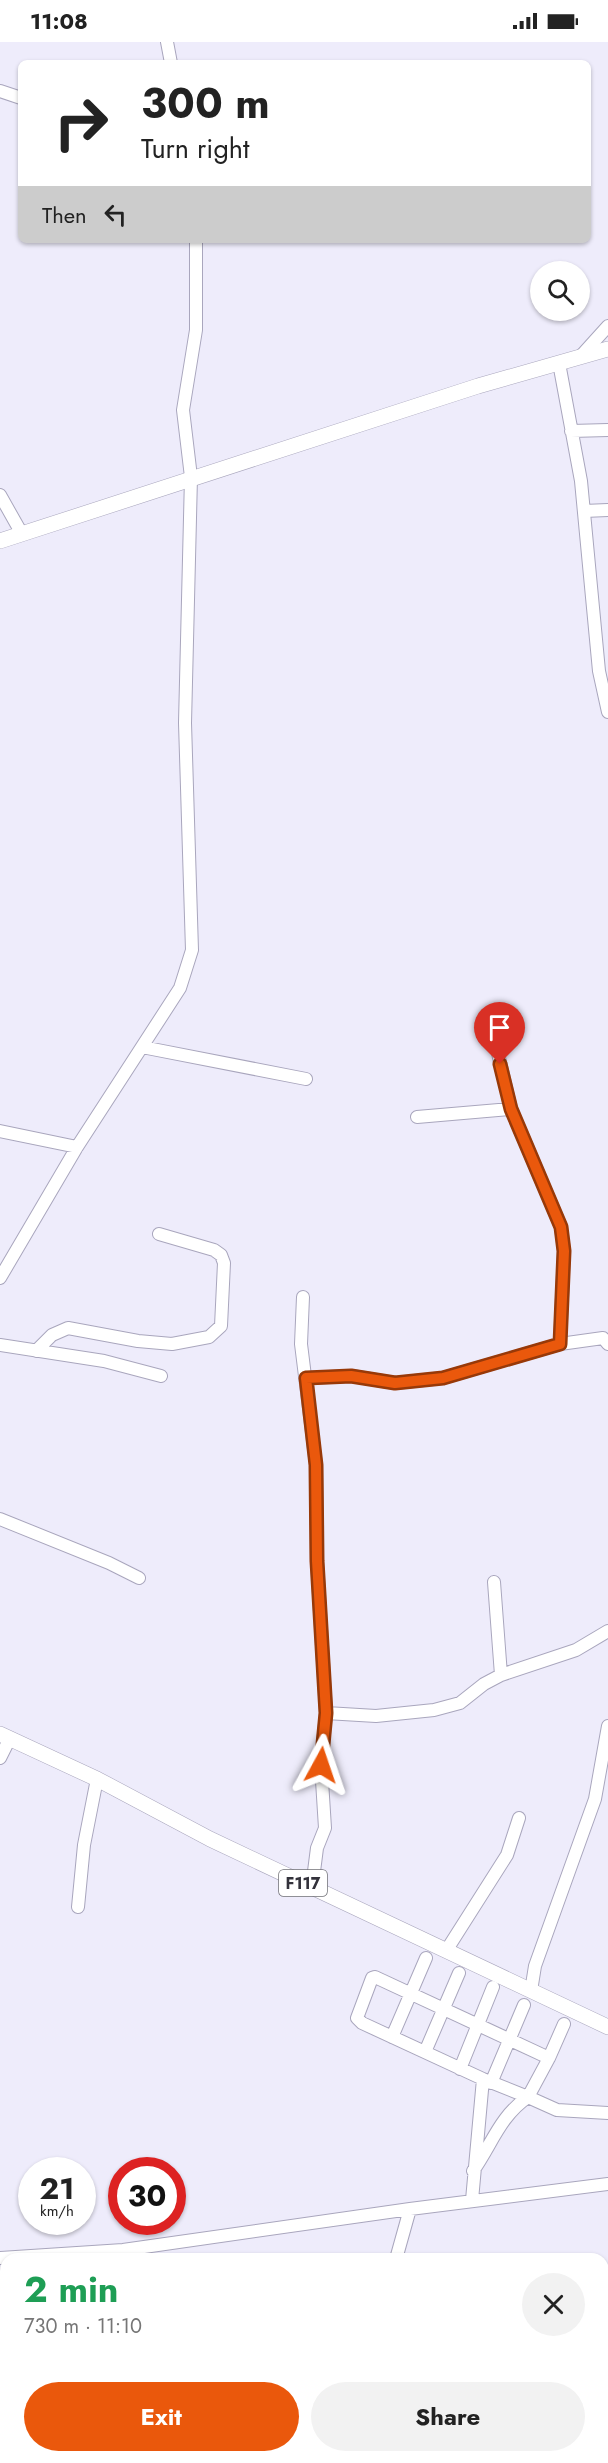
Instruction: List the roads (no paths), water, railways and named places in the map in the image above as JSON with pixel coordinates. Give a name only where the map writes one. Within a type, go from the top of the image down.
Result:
[{"type":"main road","points":[[0,540],[190,477],[608,349]]},
{"type":"main road","name":"F117","points":[[5,1736],[97,1779],[210,1839],[446,1951],[527,1998],[608,2027]]},
{"type":"street","points":[[167,42],[170,60]]},
{"type":"street","points":[[0,91],[18,97]]},
{"type":"street","points":[[0,1278],[77,1147],[180,988],[192,950],[185,723],[190,477],[183,410],[196,330],[196,243]]},
{"type":"street","points":[[580,357],[608,326]]},
{"type":"street","points":[[559,363],[584,511],[599,670],[608,712]]},
{"type":"street","points":[[572,431],[608,430]]},
{"type":"street","points":[[0,495],[21,534]]},
{"type":"street","points":[[584,511],[608,510]]},
{"type":"street","points":[[490,1019],[511,1109],[561,1227],[564,1251],[560,1344]]},
{"type":"street","points":[[142,1047],[306,1079]]},
{"type":"street","points":[[417,1117],[511,1109]]},
{"type":"street","points":[[0,1131],[77,1147]]},
{"type":"street","points":[[36,1351],[52,1335],[68,1328],[138,1341],[172,1344],[209,1337],[218,1331],[224,1263],[220,1255],[214,1250],[159,1234]]},
{"type":"street","points":[[303,1297],[301,1344],[316,1465],[317,1561],[326,1713],[321,1765],[325,1828],[317,1848],[312,1887]]},
{"type":"street","points":[[306,1378],[351,1376],[395,1383],[443,1378],[560,1344],[603,1338],[608,1344]]},
{"type":"street","points":[[0,1345],[104,1361],[160,1376]]},
{"type":"street","points":[[0,1519],[109,1563],[139,1578]]},
{"type":"street","points":[[494,1582],[501,1675]]},
{"type":"street","points":[[326,1713],[376,1716],[434,1710],[460,1703],[484,1684],[501,1675],[576,1650],[608,1631]]},
{"type":"street","points":[[472,2200],[473,2171],[487,2081],[527,1998],[535,1966],[595,1798],[603,1786],[608,1726]]},
{"type":"street","points":[[0,1758],[5,1736]]},
{"type":"street","points":[[78,1907],[84,1845],[97,1779]]},
{"type":"street","points":[[446,1951],[507,1855],[519,1818]]},
{"type":"street","points":[[392,2037],[426,1958]]},
{"type":"street","points":[[425,2052],[459,1973]]},
{"type":"street","points":[[549,2058],[375,1977],[372,1978],[357,2012],[357,2018],[362,2023],[460,2069],[557,2110],[608,2113]]},
{"type":"street","points":[[460,2069],[476,2024],[493,1987]]},
{"type":"street","points":[[473,2171],[487,2151],[500,2122],[515,2106],[528,2097],[564,2024]]},
{"type":"street","points":[[77,2253],[123,2250],[472,2200],[608,2184]]},
{"type":"street","points":[[398,2253],[410,2209]]}]
